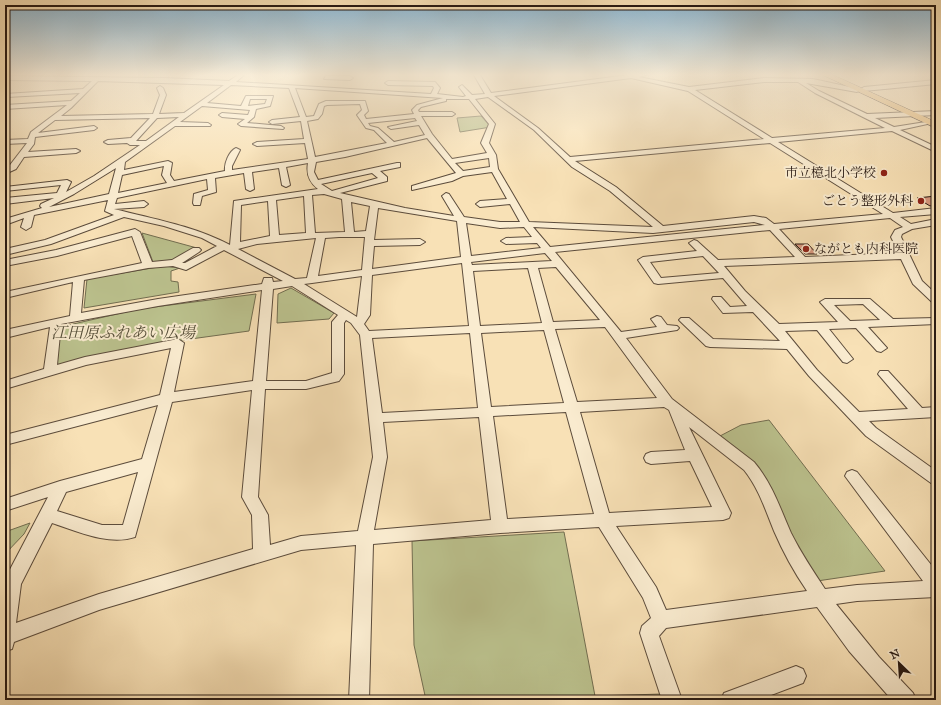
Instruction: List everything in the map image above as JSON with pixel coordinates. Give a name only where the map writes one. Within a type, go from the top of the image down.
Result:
[{"type":"main road","points":[[902,108],[934,122]]},
{"type":"street","points":[[5,172],[13,167],[30,144],[31,139],[37,130],[66,108]]},
{"type":"street","points":[[111,117],[118,108]]},
{"type":"street","points":[[148,143],[130,143],[155,116],[158,108]]},
{"type":"street","points":[[5,222],[30,213],[122,161],[197,108]]},
{"type":"street","points":[[212,113],[219,108]]},
{"type":"street","points":[[253,108],[251,117],[241,124],[301,126],[316,118],[321,108]]},
{"type":"street","points":[[296,108],[301,126],[308,141],[312,161],[310,172],[315,183],[329,192],[346,198],[374,205],[500,225],[526,224],[661,229],[754,219],[763,220],[773,228],[803,260]]},
{"type":"street","points":[[364,108],[365,111],[360,115],[368,127],[376,129],[392,144]]},
{"type":"street","points":[[417,108],[415,110],[416,115],[428,136],[461,174]]},
{"type":"street","points":[[479,108],[492,124],[492,127],[485,140],[492,155],[494,169],[526,224],[608,323],[671,404],[749,466],[760,477],[771,499],[786,538],[821,597],[859,647],[906,700]]},
{"type":"street","points":[[507,108],[536,129],[575,165],[612,189],[661,229]]},
{"type":"street","points":[[718,108],[910,227]]},
{"type":"street","points":[[849,108],[936,150]]},
{"type":"street","points":[[98,117],[103,112]]},
{"type":"street","points":[[866,116],[936,112]]},
{"type":"street","points":[[364,121],[416,115],[452,114]]},
{"type":"street","points":[[53,118],[187,115]]},
{"type":"street","points":[[222,115],[251,117]]},
{"type":"street","points":[[272,122],[301,126]]},
{"type":"street","points":[[569,159],[893,129],[934,122]]},
{"type":"street","points":[[391,127],[420,123]]},
{"type":"street","points":[[175,124],[208,125]]},
{"type":"street","points":[[5,142],[31,139],[51,132],[94,128]]},
{"type":"street","points":[[119,173],[142,179],[172,184],[211,176],[312,161],[428,136]]},
{"type":"street","points":[[108,142],[133,140]]},
{"type":"street","points":[[257,144],[308,141]]},
{"type":"street","points":[[229,174],[228,166],[236,150]]},
{"type":"street","points":[[21,155],[76,151]]},
{"type":"street","points":[[450,161],[492,155]]},
{"type":"street","points":[[122,161],[109,211],[196,233],[229,247],[268,270],[293,282],[345,315],[362,329],[475,329],[608,323]]},
{"type":"street","points":[[5,215],[30,213],[114,196],[168,163],[166,175],[172,184]]},
{"type":"street","points":[[282,166],[286,185]]},
{"type":"street","points":[[315,183],[397,166]]},
{"type":"street","points":[[415,188],[449,179],[461,174],[494,169]]},
{"type":"street","points":[[229,247],[237,203],[272,197],[329,192],[384,179],[374,170]]},
{"type":"street","points":[[248,171],[250,189]]},
{"type":"street","points":[[197,203],[198,194],[212,192],[211,176]]},
{"type":"street","points":[[5,189],[67,182],[64,195]]},
{"type":"street","points":[[308,193],[316,236],[312,280]]},
{"type":"street","points":[[5,201],[64,195]]},
{"type":"street","points":[[446,196],[461,219],[500,526]]},
{"type":"street","points":[[272,197],[275,238]]},
{"type":"street","points":[[346,198],[350,235]]},
{"type":"street","points":[[480,204],[514,201]]},
{"type":"street","points":[[111,208],[144,204]]},
{"type":"street","points":[[359,700],[365,538],[373,487],[380,457],[362,329],[374,205]]},
{"type":"street","points":[[5,334],[75,317],[367,271],[467,263],[548,251],[936,210]]},
{"type":"street","points":[[26,227],[30,213]]},
{"type":"street","points":[[5,252],[48,242],[122,214]]},
{"type":"street","points":[[196,222],[196,233]]},
{"type":"street","points":[[936,222],[910,227],[898,232],[896,237],[917,282],[936,300]]},
{"type":"street","points":[[5,263],[57,253],[135,232],[148,265]]},
{"type":"street","points":[[5,295],[79,278],[148,265],[174,263],[186,267],[229,247],[275,238],[350,235],[420,242]]},
{"type":"street","points":[[506,241],[539,240]]},
{"type":"street","points":[[694,243],[716,263],[725,275],[776,328],[814,373],[871,432],[936,479]]},
{"type":"street","points":[[174,263],[196,250]]},
{"type":"street","points":[[664,290],[643,260],[705,253]]},
{"type":"street","points":[[716,263],[905,256]]},
{"type":"street","points":[[467,263],[532,266],[559,264]]},
{"type":"street","points":[[532,266],[603,519],[650,593],[661,620]]},
{"type":"street","points":[[262,555],[260,515],[250,497],[258,385],[268,286],[268,270]]},
{"type":"street","points":[[658,281],[725,275]]},
{"type":"street","points":[[75,317],[79,278]]},
{"type":"street","points":[[717,299],[727,311],[756,308]]},
{"type":"street","points":[[846,324],[824,302],[866,301],[890,323]]},
{"type":"street","points":[[5,440],[166,398],[258,385],[306,384],[335,378],[338,374],[338,322],[345,315]]},
{"type":"street","points":[[617,336],[669,329],[657,318]]},
{"type":"street","points":[[685,320],[710,344],[790,345]]},
{"type":"street","points":[[50,371],[56,321]]},
{"type":"street","points":[[776,328],[936,321]]},
{"type":"street","points":[[859,324],[881,348]]},
{"type":"street","points":[[820,326],[847,359]]},
{"type":"street","points":[[5,385],[85,361],[178,343],[166,398],[146,464],[129,532],[102,532],[48,515]]},
{"type":"street","points":[[884,374],[920,413]]},
{"type":"street","points":[[375,418],[486,411],[671,404]]},
{"type":"street","points":[[60,487],[48,515],[12,583],[5,640],[98,602],[301,543],[500,526],[723,512],[671,404]]},
{"type":"street","points":[[857,417],[936,412]]},
{"type":"street","points":[[651,458],[695,455]]},
{"type":"street","points":[[5,506],[60,487],[146,464]]},
{"type":"street","points":[[852,476],[936,585]]},
{"type":"street","points":[[672,700],[649,633],[661,620],[821,597],[880,591],[936,589]]},
{"type":"street","points":[[731,700],[796,676]]},
{"type":"green space","points":[[481,116],[491,127],[460,132],[457,118]]},
{"type":"green space","points":[[142,233],[197,248],[173,260],[153,262]]},
{"type":"green space","name":"江田原ふれあい広場","points":[[164,266],[180,268],[171,271],[171,281],[178,282],[179,292],[84,308],[87,279]]},
{"type":"green space","points":[[291,288],[334,313],[329,319],[277,323],[278,294]]},
{"type":"green space","name":"江田原ふれあい広場","points":[[256,294],[249,331],[176,341],[57,366],[60,327],[139,309]]},
{"type":"green space","points":[[769,420],[885,571],[817,581],[750,461],[720,436],[741,425]]},
{"type":"green space","points":[[30,523],[24,534],[5,554],[5,532]]},
{"type":"green space","points":[[564,532],[595,696],[662,694],[664,700],[426,700],[414,645],[412,541]]},
{"type":"building","points":[[936,196],[936,205],[930,206],[917,198]]},
{"type":"building","name":"ながとも内科医院","points":[[795,244],[808,244],[817,254],[805,254]]},
{"type":"place","name":"市立檍北小学校","points":[[884,173]]},
{"type":"place","name":"ごとう整形外科","points":[[921,201]]},
{"type":"place","name":"ながとも内科医院","points":[[806,249]]}]
